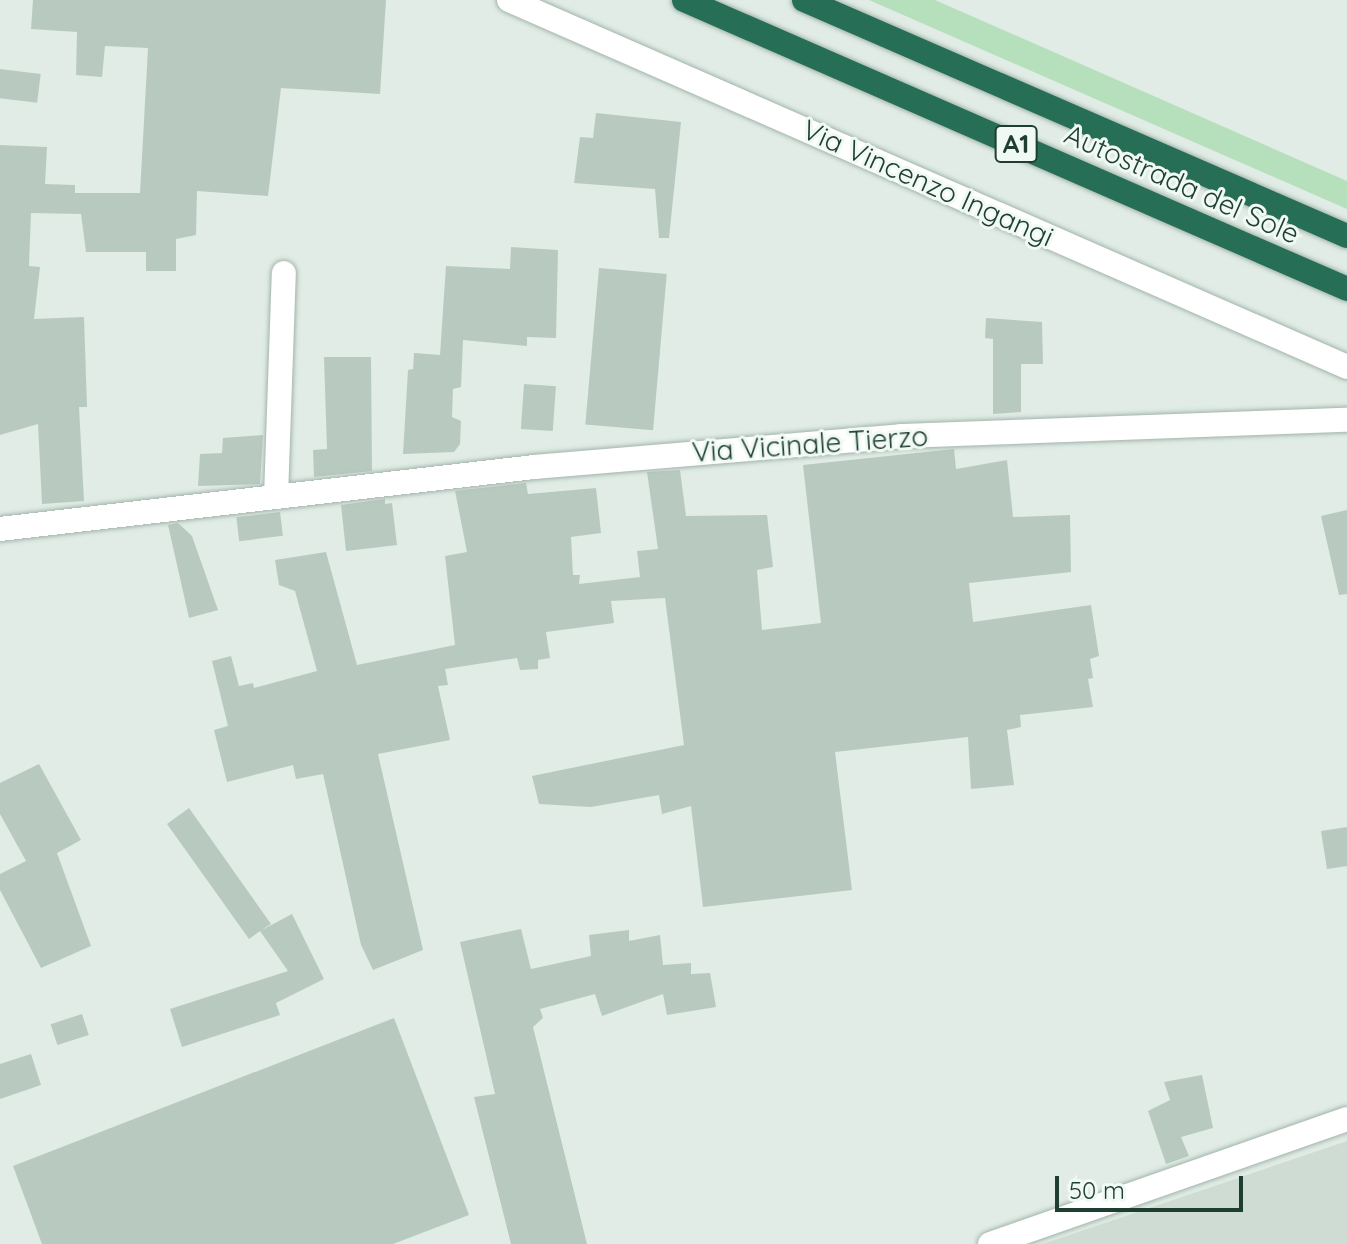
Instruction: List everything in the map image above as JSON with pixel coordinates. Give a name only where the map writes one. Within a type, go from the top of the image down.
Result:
[{"type":"highway","name":"Autostrada del Sole","points":[[684,0],[1347,289]]},
{"type":"highway","name":"Autostrada del Sole","points":[[804,0],[1347,236]]},
{"type":"street","name":"Via Vincenzo Ingangi","points":[[509,0],[1347,367]]},
{"type":"street","points":[[276,497],[284,273]]},
{"type":"street","name":"Via Vicinale Tierzo","points":[[0,529],[534,467],[901,436],[1347,420]]},
{"type":"street","points":[[990,1244],[1347,1119]]},
{"type":"street","points":[[1041,1244],[1347,1131]]},
{"type":"shaded area","points":[[1347,1141],[1347,1244],[1043,1244]]},
{"type":"green space","points":[[869,0],[935,0],[1347,181],[1347,209]]},
{"type":"building","points":[[33,0],[386,0],[380,94],[281,88],[268,196],[197,191],[196,235],[176,239],[176,271],[146,271],[146,252],[86,252],[81,214],[31,213],[29,266],[40,267],[34,319],[84,317],[87,407],[79,407],[84,501],[42,504],[38,424],[0,435],[0,145],[47,147],[45,184],[75,185],[75,193],[140,193],[148,48],[105,46],[102,77],[76,75],[77,32],[31,29]]},
{"type":"building","points":[[0,69],[41,74],[37,103],[0,98]]},
{"type":"building","points":[[596,113],[681,122],[669,238],[659,238],[655,189],[574,183],[580,137],[593,138]]},
{"type":"building","points":[[511,247],[558,250],[556,338],[527,337],[527,346],[463,340],[461,387],[453,389],[452,417],[461,421],[460,444],[454,452],[403,454],[408,370],[413,369],[414,353],[440,355],[446,266],[510,269]]},
{"type":"building","points":[[599,268],[667,274],[653,430],[585,424]]},
{"type":"building","points":[[986,318],[1042,322],[1043,364],[1021,364],[1021,412],[993,414],[993,339],[985,338]]},
{"type":"building","points":[[324,357],[371,357],[372,471],[314,477],[313,450],[327,449]]},
{"type":"building","points":[[524,384],[556,386],[553,431],[521,429]]},
{"type":"building","points":[[263,435],[260,484],[198,486],[200,454],[222,453],[223,438]]},
{"type":"building","points":[[954,449],[956,469],[1007,460],[1013,517],[1070,515],[1071,572],[969,583],[973,622],[1091,605],[1099,656],[1090,659],[1093,678],[1088,679],[1093,707],[1020,715],[1021,727],[1007,730],[1014,785],[971,789],[968,737],[835,752],[852,890],[703,907],[691,806],[662,814],[659,795],[591,807],[539,804],[532,776],[684,745],[665,598],[611,601],[614,623],[546,632],[550,658],[538,660],[538,669],[520,670],[517,658],[445,669],[448,685],[438,686],[450,740],[378,754],[423,950],[373,970],[361,945],[323,774],[296,779],[293,765],[227,782],[214,730],[228,726],[212,661],[231,656],[239,686],[253,683],[254,688],[317,671],[295,591],[279,585],[275,560],[326,552],[357,665],[455,645],[445,556],[467,552],[455,491],[526,483],[528,494],[596,488],[601,533],[571,537],[573,575],[580,575],[579,584],[640,577],[637,551],[658,549],[647,472],[680,470],[686,516],[767,515],[773,567],[757,570],[762,630],[821,623],[803,465]]},
{"type":"building","points":[[385,499],[385,504],[392,503],[397,545],[346,551],[341,505]]},
{"type":"building","points":[[1347,510],[1347,594],[1339,595],[1321,516]]},
{"type":"building","points":[[280,512],[283,536],[239,541],[236,517]]},
{"type":"building","points":[[178,523],[192,536],[218,610],[189,618],[168,525]]},
{"type":"building","points":[[39,764],[81,840],[57,853],[91,946],[41,968],[0,890],[0,874],[26,861],[0,814],[0,783]]},
{"type":"building","points":[[189,808],[271,924],[249,939],[167,824]]},
{"type":"building","points":[[1347,827],[1347,866],[1327,869],[1321,831]]},
{"type":"building","points":[[292,914],[324,979],[276,1003],[280,1015],[182,1047],[170,1009],[288,971],[260,931]]},
{"type":"building","points":[[521,929],[531,969],[591,956],[589,935],[629,930],[629,941],[660,935],[663,965],[691,963],[691,974],[710,973],[716,1007],[667,1015],[663,994],[602,1016],[595,994],[540,1009],[543,1018],[533,1027],[587,1244],[511,1244],[474,1097],[495,1094],[460,942]]},
{"type":"building","points":[[82,1014],[89,1035],[57,1045],[51,1024]]},
{"type":"building","points":[[394,1018],[469,1215],[393,1244],[42,1244],[13,1166]]},
{"type":"building","points":[[31,1054],[41,1085],[0,1099],[0,1064]]},
{"type":"building","points":[[1202,1075],[1213,1128],[1181,1137],[1189,1156],[1166,1164],[1148,1111],[1170,1100],[1164,1082]]}]
